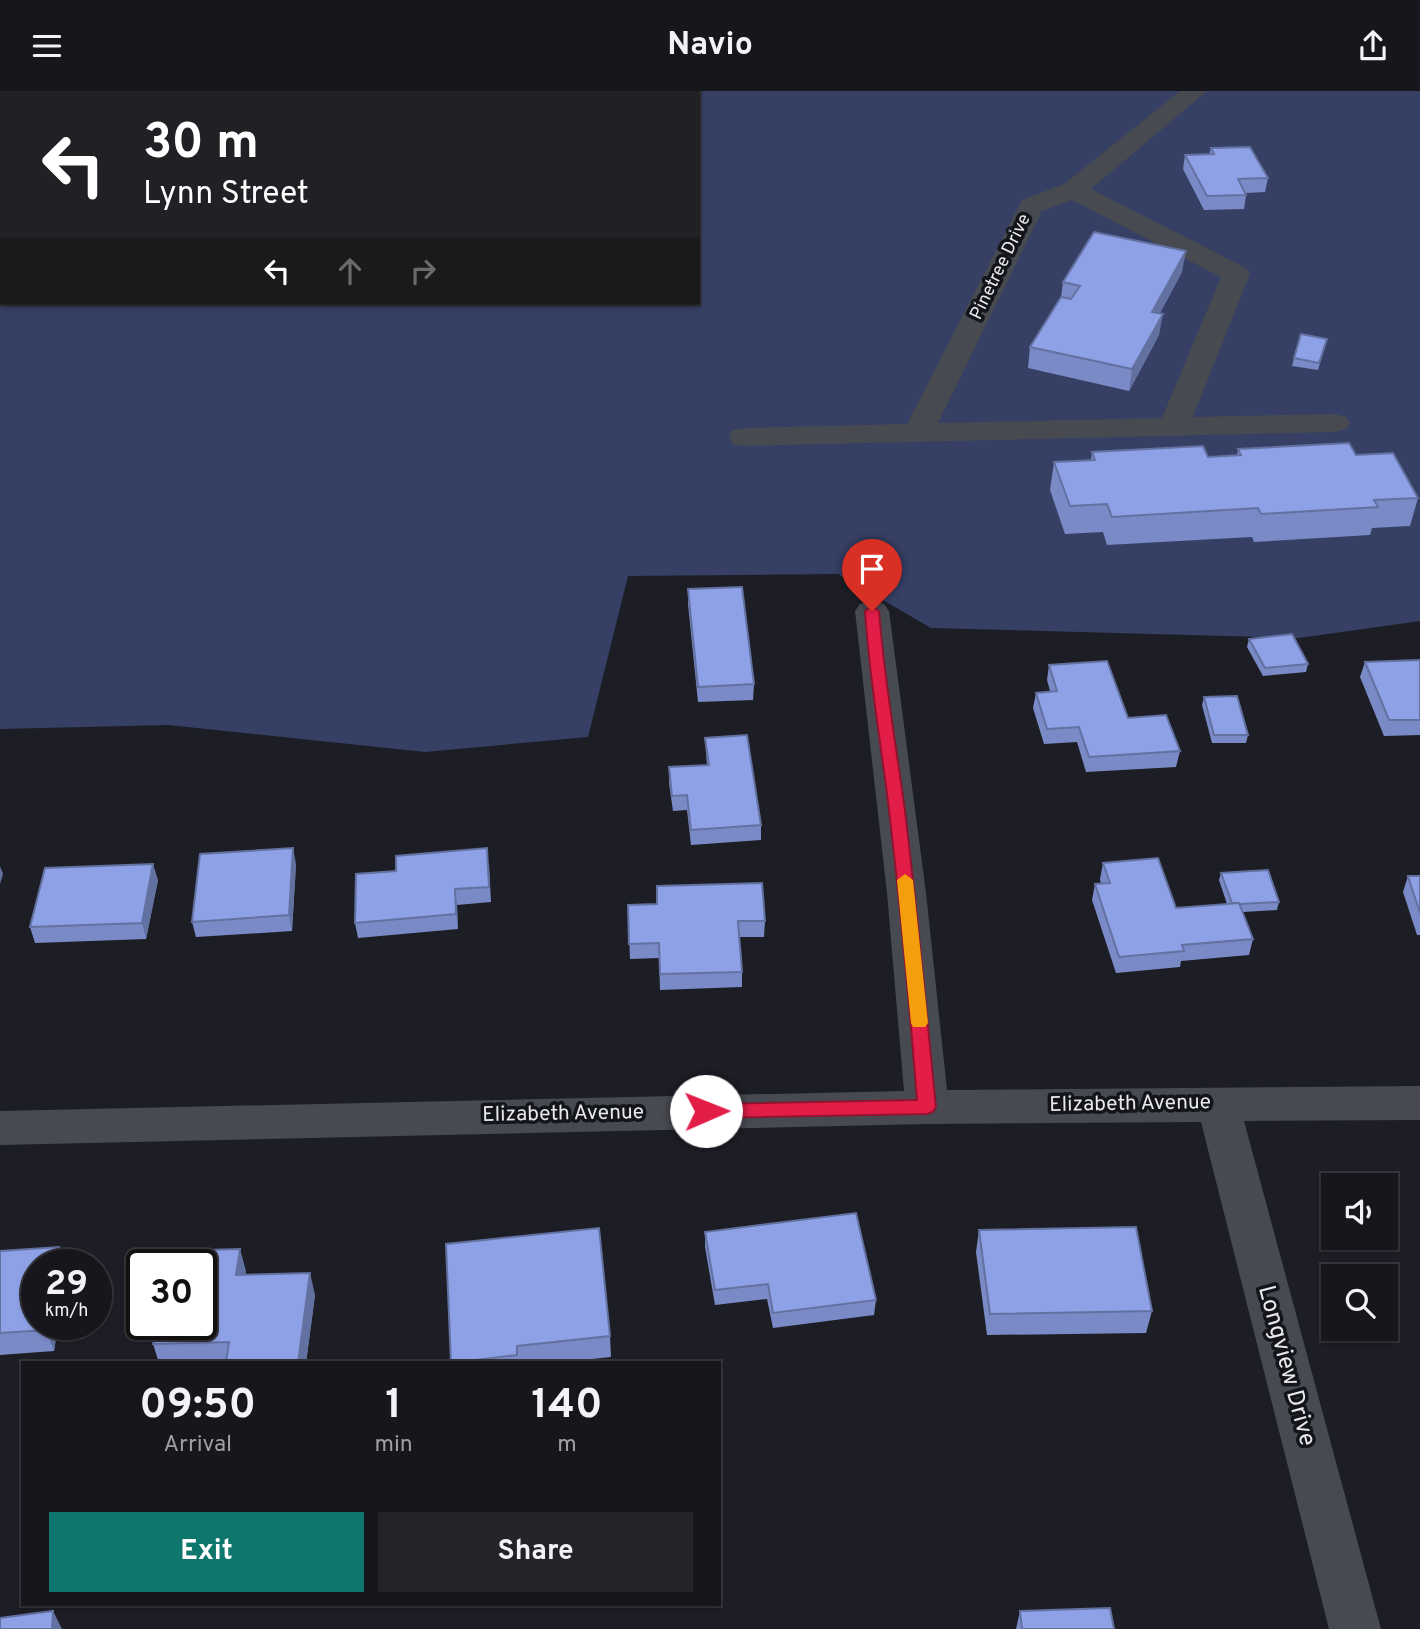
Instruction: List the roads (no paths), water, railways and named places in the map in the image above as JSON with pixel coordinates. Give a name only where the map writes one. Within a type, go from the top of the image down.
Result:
[{"type":"street","name":"Pinetree Drive","points":[[918,433],[1031,206],[1073,190],[1195,91]]},
{"type":"street","points":[[1073,190],[1236,274],[1174,426]]},
{"type":"street","points":[[744,437],[1335,423]]},
{"type":"street","points":[[872,611],[877,674],[887,730],[910,921],[927,1107]]},
{"type":"street","name":"Longview Drive","points":[[1218,1103],[1355,1629]]},
{"type":"street","name":"Elizabeth Avenue","points":[[0,1128],[927,1107],[1420,1103]]}]
